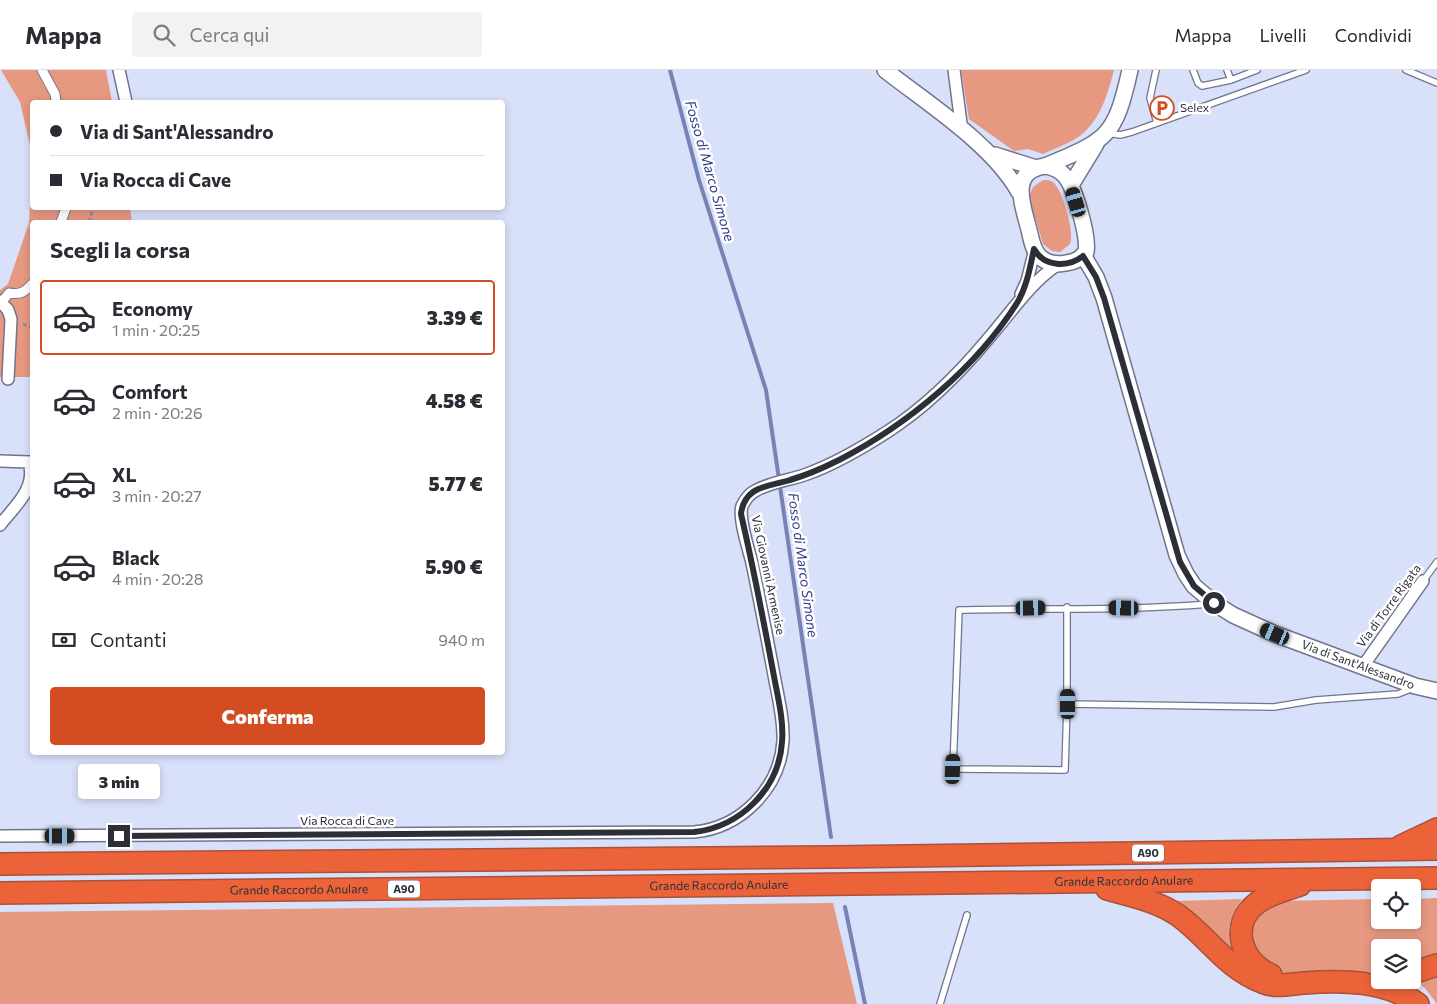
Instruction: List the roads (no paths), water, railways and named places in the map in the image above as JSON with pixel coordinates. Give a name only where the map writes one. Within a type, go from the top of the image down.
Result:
[{"type":"highway","points":[[1388,850],[1415,841],[1437,830]]},
{"type":"highway","name":"A90","points":[[0,864],[802,858],[1437,849]]},
{"type":"highway","name":"Grande Raccordo Anulare","points":[[0,893],[1437,878]]},
{"type":"highway","points":[[1306,983],[1271,975],[1256,967],[1244,950],[1242,928],[1247,913],[1258,902],[1314,880]]},
{"type":"highway","points":[[1084,882],[1142,899],[1171,911],[1191,926],[1234,967],[1262,982],[1281,985],[1371,979]]},
{"type":"highway","points":[[1421,969],[1437,965]]},
{"type":"highway","points":[[1344,982],[1383,987],[1403,995],[1418,1004]]},
{"type":"street","points":[[42,70],[55,94],[56,100]]},
{"type":"street","points":[[119,70],[126,100]]},
{"type":"street","points":[[884,70],[962,131],[1009,173],[1019,192],[1034,249],[1042,259],[1057,265],[1072,262],[1083,256],[1086,247],[1085,234],[1071,186],[1060,172],[1006,160],[986,151]]},
{"type":"street","points":[[954,70],[962,131]]},
{"type":"street","points":[[1071,186],[1119,115],[1130,70]]},
{"type":"street","points":[[1019,192],[1022,182],[1040,167],[1073,155],[1103,137]]},
{"type":"street","name":"Via Giovanni Armenise","points":[[1017,303],[1027,281],[1034,249]]},
{"type":"street","name":"Via di Sant'Alessandro","points":[[1083,256],[1096,277],[1104,298],[1180,562],[1194,586],[1214,603],[1238,617],[1275,634],[1415,686],[1437,691]]},
{"type":"street","name":"Via Giovanni Armenise","points":[[694,832],[720,828],[747,811],[764,790],[781,753],[780,709],[759,596],[741,514],[742,507],[748,497],[764,488],[816,471],[841,459],[907,418],[949,383],[1038,280],[1057,265]]},
{"type":"street","points":[[8,378],[11,319],[2,299],[9,293],[17,294],[25,291],[30,286]]},
{"type":"street","points":[[0,461],[29,462],[30,465]]},
{"type":"street","points":[[0,525],[29,487],[30,482]]},
{"type":"street","name":"Via di Torre Rigata","points":[[1362,666],[1423,581]]},
{"type":"street","name":"Via Rocca di Cave","points":[[0,836],[694,832]]},
{"type":"lane","points":[[1156,70],[1150,98],[1157,123]]},
{"type":"lane","points":[[1193,70],[1198,83],[1202,86],[1231,80],[1257,70]]},
{"type":"lane","points":[[1227,70],[1231,80]]},
{"type":"lane","points":[[1103,137],[1124,134],[1306,70]]},
{"type":"lane","points":[[1406,70],[1437,84]]},
{"type":"lane","name":"Via di Torre Rigata","points":[[1423,581],[1437,562]]},
{"type":"lane","points":[[1067,607],[1068,704],[1065,770],[953,769],[959,610],[1067,607],[1158,608],[1214,603]]},
{"type":"lane","points":[[1068,704],[1274,708],[1309,701],[1398,694],[1415,686]]},
{"type":"lane","points":[[940,1004],[967,915]]},
{"type":"waterway","name":"Fosso di Marco Simone","points":[[670,70],[699,180],[766,390],[831,837]]},
{"type":"waterway","name":"Fosso di Marco Simone","points":[[845,907],[865,1004]]},
{"type":"place","name":"Selex","points":[[1162,108]]}]
